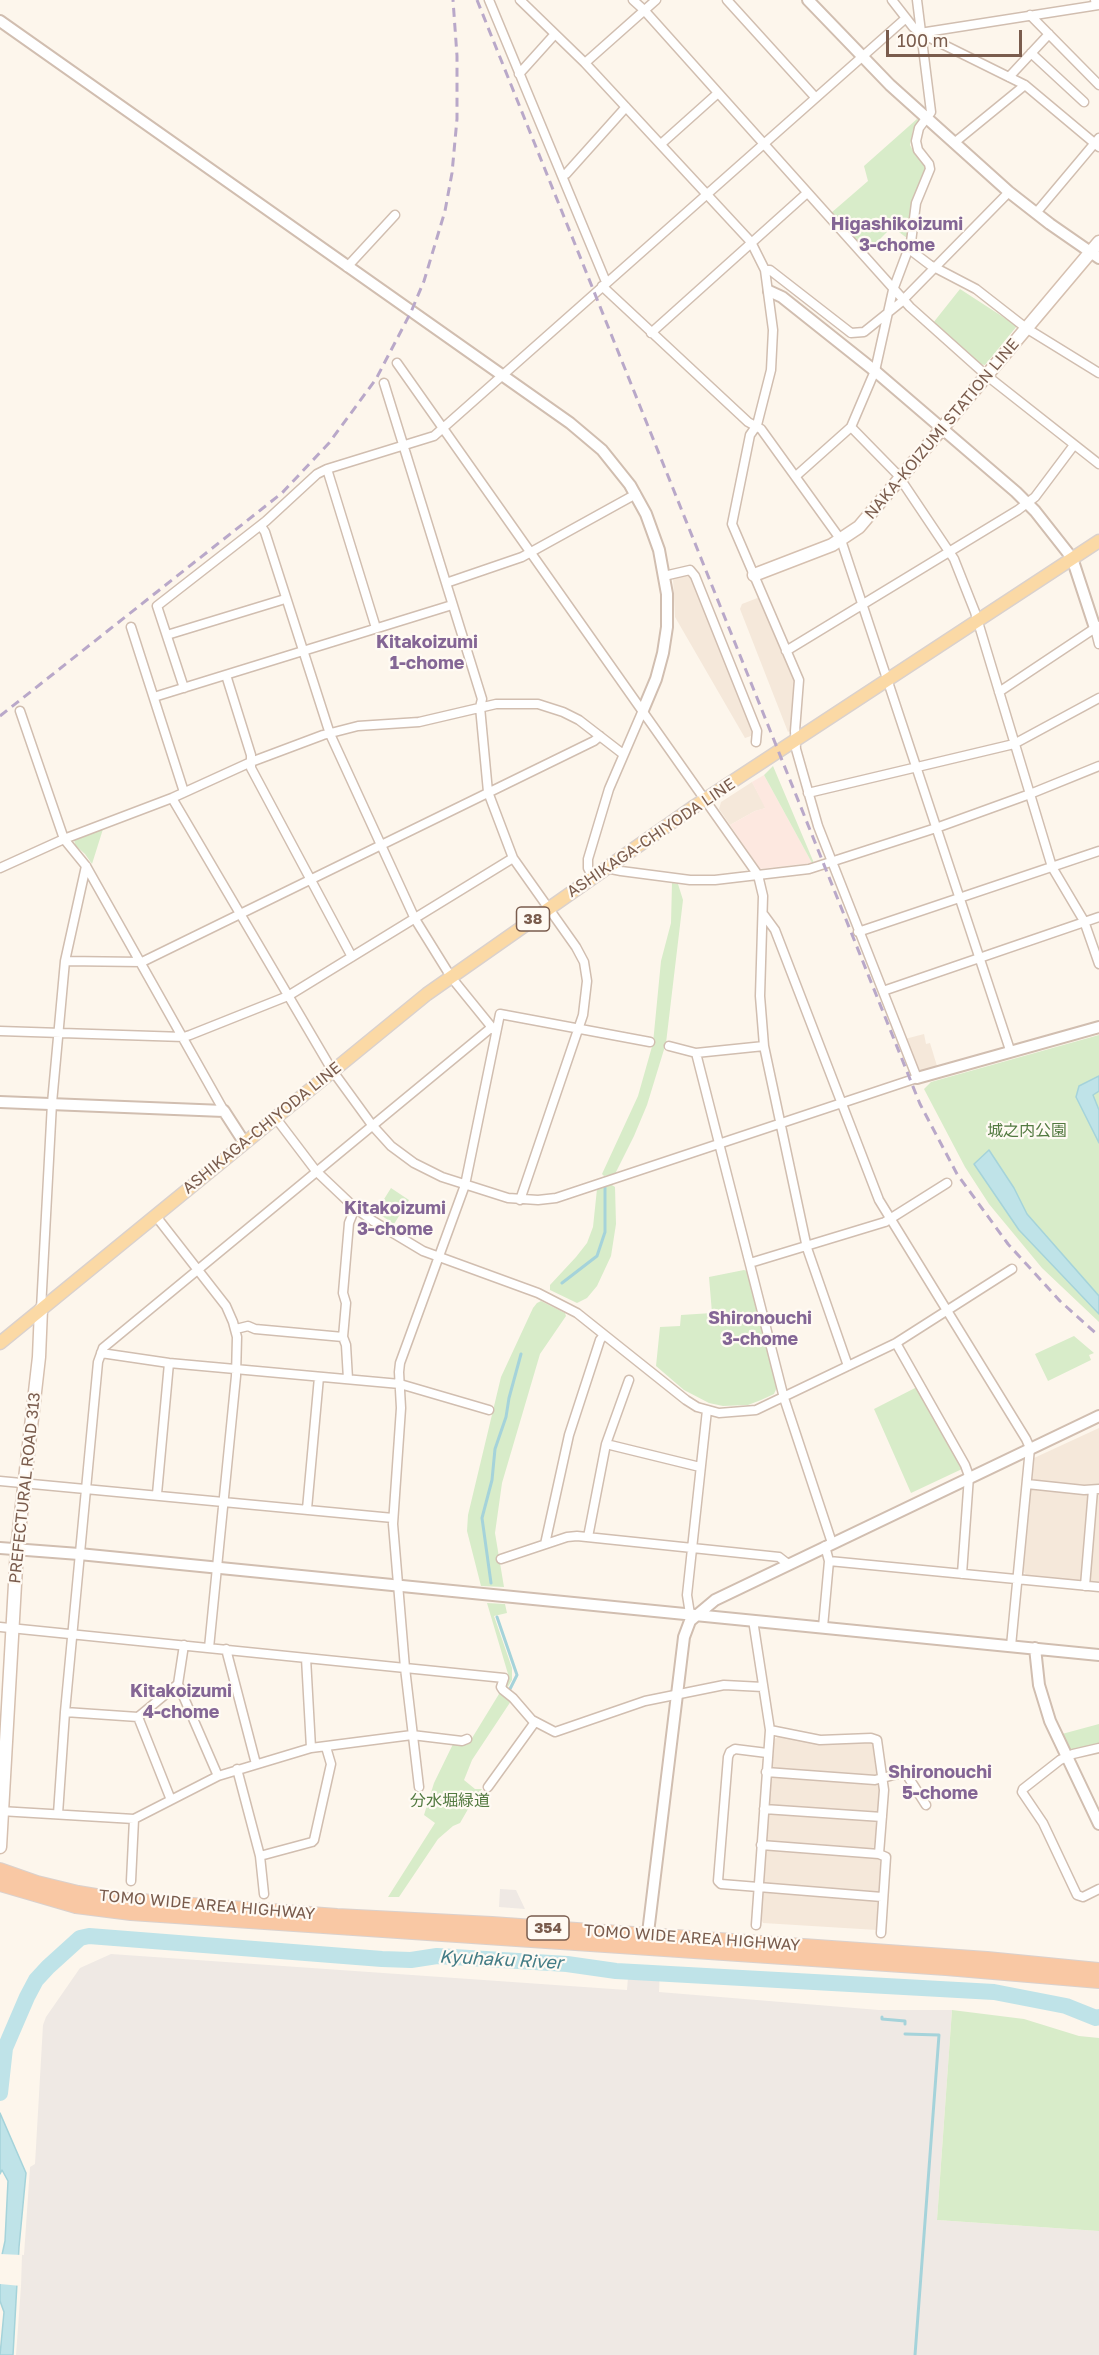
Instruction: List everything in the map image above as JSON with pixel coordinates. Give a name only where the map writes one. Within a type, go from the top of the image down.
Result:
[{"type":"highway","name":"TOMO WIDE AREA HIGHWAY","points":[[0,1870],[37,1883],[114,1899],[992,1971],[1099,1982]]},
{"type":"highway","name":"TOMO WIDE AREA HIGHWAY","points":[[0,1884],[66,1903],[131,1913],[987,1959],[1099,1970]]},
{"type":"main road","name":"NAKA-KOIZUMI STATION LINE","points":[[754,574],[819,551],[841,540],[867,518],[1026,328],[1096,251]]},
{"type":"main road","name":"ASHIKAGA-CHIYODA LINE","points":[[0,1343],[332,1070],[451,977],[608,866],[795,739],[1099,541]]},
{"type":"main road","name":"PREFECTURAL ROAD 313","points":[[0,1847],[6,1628],[39,1357],[41,1309]]},
{"type":"street","points":[[489,0],[604,284],[651,333],[748,422],[757,425],[841,540],[1010,1050]]},
{"type":"street","points":[[520,0],[585,63],[751,242],[765,270],[773,330],[771,370],[757,425],[750,435],[732,521],[799,684],[795,739],[798,761],[808,793],[858,932],[917,1078]]},
{"type":"street","points":[[633,0],[903,300],[986,375],[1098,462]]},
{"type":"street","points":[[585,63],[656,0]]},
{"type":"street","points":[[727,0],[815,98]]},
{"type":"street","points":[[808,0],[861,56],[1009,192],[1036,213],[1096,251]]},
{"type":"street","points":[[892,0],[921,33],[1025,85],[1098,143],[1036,213]]},
{"type":"street","points":[[796,476],[851,427],[875,371],[893,290],[909,249],[916,202],[930,169],[929,164],[918,150],[916,141],[919,128],[931,112],[917,0]]},
{"type":"street","points":[[921,33],[1098,2]]},
{"type":"street","points":[[1030,15],[1099,85]]},
{"type":"street","points":[[184,688],[157,606],[261,526],[317,474],[434,436],[443,429],[906,18]]},
{"type":"street","points":[[0,21],[595,443],[617,467],[636,494],[656,538],[668,594],[667,627],[656,679],[609,789],[588,859],[588,868],[593,877]]},
{"type":"street","points":[[519,74],[555,34]]},
{"type":"street","points":[[1009,77],[1049,34]]},
{"type":"street","points":[[1032,53],[1083,102]]},
{"type":"street","points":[[954,143],[1025,85]]},
{"type":"street","points":[[662,144],[718,93]]},
{"type":"street","points":[[562,176],[626,106]]},
{"type":"street","points":[[765,270],[770,270],[851,333],[864,332],[903,300],[1009,192]]},
{"type":"street","points":[[651,333],[807,193]]},
{"type":"street","points":[[347,267],[395,215]]},
{"type":"street","points":[[909,249],[935,268],[976,289],[1026,328],[1099,373]]},
{"type":"street","points":[[769,291],[782,297],[875,371],[1028,504],[1072,558],[1097,627],[1099,644]]},
{"type":"street","points":[[803,313],[811,301]]},
{"type":"street","points":[[397,363],[758,875],[763,896],[764,915],[760,996],[764,1046],[807,1248],[848,1366]]},
{"type":"street","points":[[384,383],[482,699],[480,707],[488,792],[513,858],[576,947],[584,962],[587,981],[586,995],[578,1029],[520,1200]]},
{"type":"street","points":[[851,427],[900,479],[951,552],[977,620],[1052,867],[1084,921],[1099,964]]},
{"type":"street","points":[[786,651],[1028,504],[1074,445]]},
{"type":"street","points":[[327,469],[376,628]]},
{"type":"street","points":[[446,583],[522,557],[636,494]]},
{"type":"street","points":[[261,526],[265,532],[330,734],[415,919],[451,977],[494,1030]]},
{"type":"street","points":[[664,576],[690,570],[695,576],[757,731],[756,742]]},
{"type":"street","points":[[167,635],[285,599]]},
{"type":"street","points":[[154,697],[452,605]]},
{"type":"street","points":[[131,627],[184,792]]},
{"type":"street","points":[[999,692],[1097,627]]},
{"type":"street","points":[[226,675],[251,755],[251,768],[352,957]]},
{"type":"street","points":[[808,793],[1014,744],[1099,698]]},
{"type":"street","points":[[0,868],[64,839],[222,777],[251,762],[358,726],[419,722],[480,707],[509,703],[547,706],[579,720],[623,754]]},
{"type":"street","points":[[20,711],[64,839],[86,866],[224,1111],[244,1142]]},
{"type":"street","points":[[65,961],[142,962],[594,741],[600,736]]},
{"type":"street","points":[[608,866],[621,871],[680,879],[715,880],[809,868],[936,828],[1099,766]]},
{"type":"street","points":[[172,798],[332,1070],[372,1125],[391,1146],[407,1159],[428,1171],[491,1194],[520,1200],[538,1200],[572,1193],[842,1101],[1010,1050],[1099,1027]]},
{"type":"street","points":[[858,932],[1099,851]]},
{"type":"street","points":[[0,1031],[184,1037],[288,996],[513,858]]},
{"type":"street","points":[[41,1309],[52,1103],[65,961],[86,866]]},
{"type":"street","points":[[764,915],[775,930],[875,1190],[1030,1448],[1011,1646]]},
{"type":"street","points":[[882,991],[1099,917]]},
{"type":"street","points":[[419,1786],[405,1668],[393,1518],[401,1408],[400,1363],[465,1185],[494,1030],[500,1014],[650,1042]]},
{"type":"street","points":[[58,1814],[79,1554],[98,1362],[101,1353],[107,1344],[316,1171],[494,1030]]},
{"type":"street","points":[[669,1047],[696,1053],[764,1046]]},
{"type":"street","points":[[696,1053],[784,1398],[829,1545],[823,1627]]},
{"type":"street","points":[[0,1102],[224,1111]]},
{"type":"street","points":[[275,1117],[316,1171],[355,1208],[397,1237],[439,1257],[538,1293],[577,1313],[686,1400],[707,1410],[720,1413],[742,1413],[756,1410],[897,1343],[1012,1269]]},
{"type":"street","points":[[750,1263],[807,1248],[891,1220],[947,1183]]},
{"type":"street","points":[[348,1379],[346,1345],[343,1337],[346,1303],[343,1293],[349,1223],[355,1208]]},
{"type":"street","points":[[155,1215],[226,1306],[236,1329],[238,1346],[236,1369],[208,1648]]},
{"type":"street","points":[[236,1329],[248,1326],[255,1329],[343,1337]]},
{"type":"street","points":[[545,1544],[569,1435],[600,1340],[604,1335]]},
{"type":"street","points":[[897,1343],[969,1476],[962,1574]]},
{"type":"street","points":[[101,1353],[170,1363],[400,1384],[489,1410]]},
{"type":"street","points":[[157,1494],[170,1363]]},
{"type":"street","points":[[307,1509],[319,1377]]},
{"type":"street","points":[[588,1537],[606,1444],[629,1380]]},
{"type":"street","points":[[693,1614],[687,1600],[707,1410]]},
{"type":"street","points":[[647,1942],[684,1637],[693,1614],[715,1600],[789,1563],[1099,1416]]},
{"type":"street","points":[[606,1444],[700,1467]]},
{"type":"street","points":[[0,1480],[393,1518]]},
{"type":"street","points":[[1028,1484],[1096,1490],[1085,1586]]},
{"type":"street","points":[[501,1559],[567,1537],[588,1537],[779,1557],[789,1563]]},
{"type":"street","points":[[0,1548],[217,1567],[1099,1655]]},
{"type":"street","points":[[829,1561],[1099,1587]]},
{"type":"street","points":[[753,1620],[770,1730],[756,1924]]},
{"type":"street","points":[[6,1628],[504,1678],[501,1687],[503,1690],[535,1722],[557,1732],[645,1701],[724,1686],[763,1687]]},
{"type":"street","points":[[184,1645],[178,1684],[218,1776]]},
{"type":"street","points":[[1035,1648],[1036,1669],[1043,1701],[1057,1739],[1099,1824]]},
{"type":"street","points":[[226,1649],[256,1764]]},
{"type":"street","points":[[306,1658],[311,1748]]},
{"type":"street","points":[[65,1712],[138,1717],[178,1684]]},
{"type":"street","points":[[138,1717],[171,1800]]},
{"type":"street","points":[[488,1786],[535,1722]]},
{"type":"street","points":[[770,1730],[819,1740],[872,1738],[877,1740],[883,1780],[879,1854]]},
{"type":"street","points":[[1,1811],[134,1819],[218,1776],[311,1748],[412,1734],[462,1741],[467,1739]]},
{"type":"street","points":[[260,1856],[314,1840],[324,1788],[330,1770],[326,1747]]},
{"type":"street","points":[[1099,1748],[1066,1757],[1022,1792],[1043,1823],[1077,1894],[1083,1897],[1099,1890]]},
{"type":"street","points":[[767,1753],[735,1749],[728,1757],[718,1881],[721,1884],[882,1897]]},
{"type":"street","points":[[237,1769],[260,1856],[264,1894]]},
{"type":"street","points":[[766,1772],[883,1780],[907,1773],[926,1806]]},
{"type":"street","points":[[764,1809],[882,1817]]},
{"type":"street","points":[[131,1881],[134,1819]]},
{"type":"street","points":[[761,1845],[879,1854],[886,1857],[881,1933]]},
{"type":"shaded area","points":[[684,575],[691,578],[753,731],[751,736],[745,738],[675,617],[673,578]]},
{"type":"shaded area","points":[[760,597],[796,682],[791,730],[788,732],[740,609],[742,604]]},
{"type":"shaded area","points":[[764,775],[812,863],[760,869],[730,825],[765,808],[752,782]]},
{"type":"shaded area","points":[[752,782],[766,808],[755,811],[730,825],[719,809],[721,802]]},
{"type":"shaded area","points":[[924,1034],[926,1044],[930,1043],[937,1066],[923,1071],[916,1068],[905,1039]]},
{"type":"shaded area","points":[[1099,1428],[1099,1584],[1027,1576],[1023,1571],[1034,1458]]},
{"type":"shaded area","points":[[779,1736],[871,1742],[873,1745],[880,1788],[876,1845],[881,1862],[877,1930],[763,1923],[761,1919],[773,1740]]},
{"type":"shaded area","points":[[500,1889],[516,1890],[525,1909],[499,1907]]},
{"type":"shaded area","points":[[111,1954],[627,1990],[629,1965],[660,1967],[659,1992],[879,2010],[952,2010],[937,2220],[1099,2231],[1099,2355],[16,2355],[21,2286],[0,2284],[0,2254],[24,2255],[30,2167],[35,2164],[43,2025],[46,2017],[80,1968]]},
{"type":"green space","points":[[917,119],[919,120],[913,130],[910,145],[916,156],[927,167],[912,204],[907,238],[892,227],[866,253],[831,213],[868,181],[864,166]]},
{"type":"green space","points":[[960,289],[1017,326],[985,365],[979,364],[933,323]]},
{"type":"green space","points":[[773,766],[814,863],[764,775]]},
{"type":"green space","points":[[103,829],[92,864],[75,845],[74,839]]},
{"type":"green space","points":[[672,883],[678,884],[683,900],[666,1043],[647,1105],[634,1136],[615,1174],[604,1176],[602,1174],[638,1096],[653,1043],[661,961],[671,923]]},
{"type":"green space","name":"城之内公園","points":[[1099,1035],[1099,1322],[1042,1268],[989,1204],[965,1167],[924,1089],[931,1082]]},
{"type":"green space","points":[[609,1183],[615,1187],[616,1224],[611,1256],[597,1286],[587,1298],[577,1303],[550,1290],[550,1285],[587,1243],[593,1227],[597,1189]]},
{"type":"green space","points":[[391,1188],[409,1200],[394,1224],[376,1212]]},
{"type":"green space","points":[[747,1271],[777,1387],[774,1394],[748,1405],[723,1406],[709,1403],[684,1390],[656,1366],[660,1327],[680,1326],[681,1315],[712,1313],[709,1277]]},
{"type":"green space","points":[[541,1301],[565,1313],[566,1316],[540,1354],[502,1483],[495,1533],[504,1587],[481,1586],[467,1531],[468,1515],[501,1377],[533,1308]]},
{"type":"green space","points":[[1074,1336],[1094,1353],[1089,1355],[1091,1360],[1048,1381],[1035,1354]]},
{"type":"green space","points":[[917,1387],[962,1469],[911,1493],[874,1409]]},
{"type":"green space","points":[[487,1603],[505,1604],[507,1613],[494,1616],[512,1668],[512,1680],[507,1688],[505,1685],[508,1674]]},
{"type":"green space","name":"分水堀緑道","points":[[502,1693],[511,1701],[472,1760],[464,1780],[475,1789],[482,1789],[460,1823],[438,1839],[399,1897],[388,1897],[435,1823],[424,1815],[434,1783],[453,1744],[469,1743],[499,1694]]},
{"type":"green space","points":[[1099,1724],[1099,1744],[1074,1751],[1066,1747],[1062,1734]]},
{"type":"green space","points":[[952,2010],[1024,2019],[1079,2036],[1099,2038],[1099,2231],[937,2220]]},
{"type":"water","points":[[1099,1076],[1099,1091],[1093,1095],[1099,1110],[1099,1143],[1076,1097],[1079,1086]]},
{"type":"water","points":[[989,1150],[1014,1188],[1027,1214],[1099,1296],[1099,1314],[1019,1230],[974,1164]]},
{"type":"water","points":[[0,2113],[26,2173],[13,2355],[0,2355],[4,2312],[0,2301],[0,2264],[5,2241],[8,2181],[2,2170],[0,2174]]},
{"type":"pier","points":[[0,2254],[22,2255],[21,2286],[0,2284]]},
{"type":"waterway","points":[[562,1283],[597,1256],[605,1232],[605,1186]]},
{"type":"waterway","points":[[491,1583],[482,1518],[492,1480],[495,1449],[506,1417],[521,1354]]},
{"type":"waterway","points":[[497,1617],[517,1675],[510,1689]]},
{"type":"waterway","name":"Kyuhaku River","points":[[0,2093],[5,2048],[36,1980],[80,1938],[89,1936],[382,1959],[411,1960],[437,1956],[567,1964],[616,1971],[994,1992],[1066,2006],[1096,2018],[1099,2017]]},
{"type":"waterway","points":[[882,2017],[882,2019],[905,2021],[905,2024]]},
{"type":"waterway","points":[[905,2034],[939,2035],[915,2355]]},
{"type":"railway","points":[[0,716],[282,493],[329,443],[376,379],[411,312],[424,281],[445,211],[452,173],[457,119],[457,56],[453,0]]},
{"type":"railway","points":[[477,0],[920,1104],[957,1174],[1008,1244],[1060,1301],[1099,1336]]},
{"type":"district","name":"Higashikoizumi 3-chome","points":[[897,234]]},
{"type":"district","name":"Kitakoizumi 1-chome","points":[[427,652]]},
{"type":"district","name":"Kitakoizumi 3-chome","points":[[395,1218]]},
{"type":"district","name":"Shironouchi 3-chome","points":[[760,1328]]},
{"type":"district","name":"Kitakoizumi 4-chome","points":[[181,1701]]},
{"type":"district","name":"Shironouchi 5-chome","points":[[940,1782]]}]
